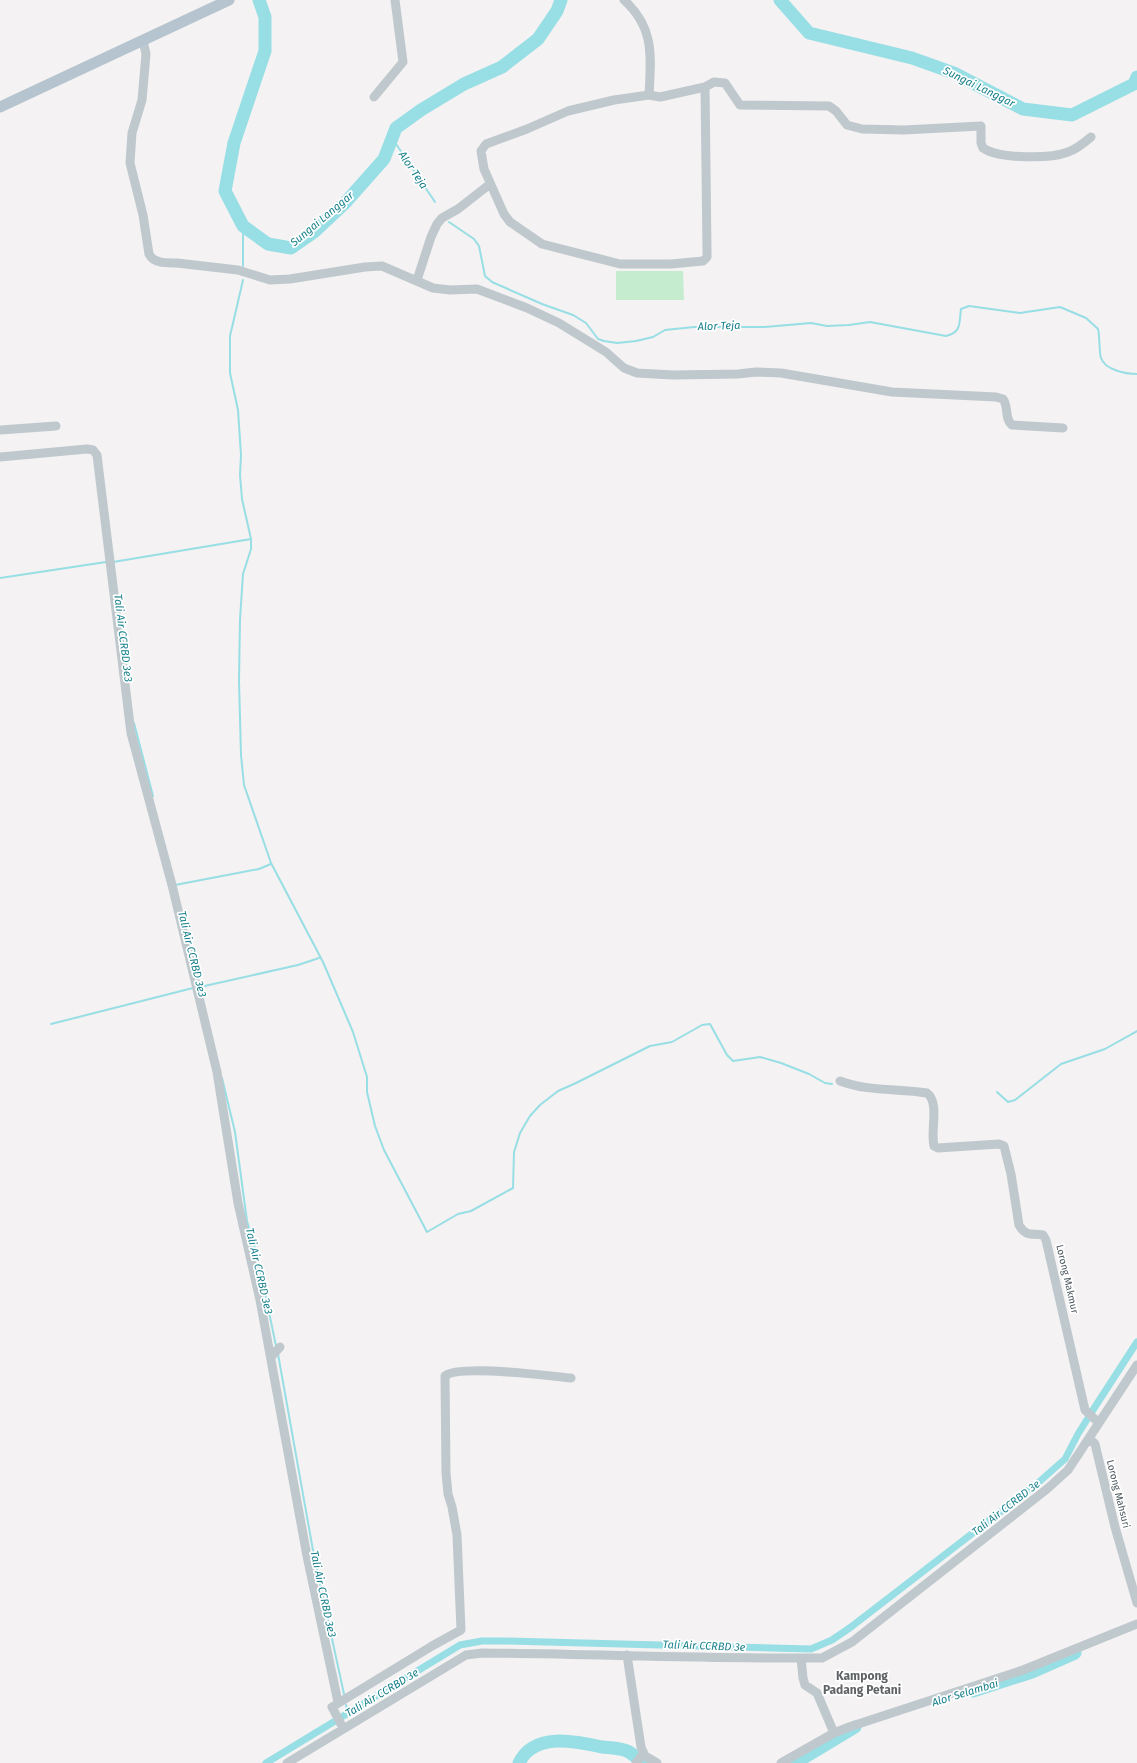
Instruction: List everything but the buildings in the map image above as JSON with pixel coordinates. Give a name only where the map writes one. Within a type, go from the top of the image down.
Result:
[{"type":"main road","points":[[0,107],[230,0]]},
{"type":"street","points":[[374,97],[403,62],[396,0]]},
{"type":"street","points":[[624,0],[641,19],[649,38],[649,95]]},
{"type":"street","points":[[143,41],[146,54],[142,100],[132,133],[130,163],[143,215],[151,258],[168,263],[238,270],[270,280],[290,279],[382,266],[440,290],[477,289],[527,308],[559,324],[606,352],[624,368],[637,373],[674,375],[738,374],[756,372],[781,374],[892,392],[960,394],[996,397],[1003,399],[1006,402],[1007,419],[1012,425],[1063,428]]},
{"type":"street","points":[[705,87],[707,257],[703,261],[658,265],[620,264],[545,245],[508,220],[490,184],[481,157],[481,149],[486,144],[527,129],[568,111],[621,99],[649,95],[660,97],[705,87],[714,82],[725,83],[740,105],[829,106],[836,111],[847,125],[862,129],[904,130],[981,126],[981,143],[983,148],[992,152],[1005,154],[1036,156],[1066,153],[1081,145],[1091,137]]},
{"type":"street","points":[[417,280],[431,237],[437,224],[442,218],[458,209],[490,184]]},
{"type":"street","points":[[0,430],[56,426]]},
{"type":"street","points":[[0,457],[87,449],[94,450],[97,455],[132,733],[172,885],[217,1072],[238,1203],[260,1300],[307,1556],[336,1706],[342,1727]]},
{"type":"street","name":"Lorong Makmur","points":[[840,1082],[861,1088],[928,1093],[932,1096],[934,1103],[934,1146],[938,1148],[999,1144],[1004,1146],[1011,1174],[1019,1225],[1023,1231],[1028,1234],[1043,1235],[1046,1240],[1085,1410],[1099,1424]]},
{"type":"street","points":[[271,1357],[280,1347]]},
{"type":"street","points":[[287,1763],[342,1727],[466,1655],[825,1657],[852,1642],[1047,1490],[1068,1470],[1137,1365]]},
{"type":"street","points":[[336,1706],[432,1646],[461,1630],[457,1534],[448,1494],[447,1480],[445,1376],[451,1372],[458,1371],[481,1371],[570,1378]]},
{"type":"street","name":"Lorong Mahsuri","points":[[1089,1438],[1095,1444],[1115,1527],[1137,1603]]},
{"type":"street","points":[[782,1763],[834,1733],[867,1720],[1023,1670],[1137,1624]]},
{"type":"street","points":[[627,1655],[639,1759],[657,1763]]},
{"type":"street","points":[[801,1658],[805,1685],[817,1693],[834,1733]]},
{"type":"green space","points":[[616,271],[683,271],[684,300],[616,300]]},
{"type":"waterway","name":"Sungai Langgar","points":[[259,0],[265,17],[265,51],[234,143],[225,191],[243,226],[268,244],[291,248],[314,232],[345,203],[384,159],[396,128],[421,110],[464,84],[502,67],[538,39],[557,11],[561,0]]},
{"type":"waterway","name":"Sungai Langgar","points":[[780,0],[809,33],[912,58],[954,73],[1023,109],[1072,115],[1134,84],[1137,77]]},
{"type":"waterway","name":"Alor Teja","points":[[392,138],[435,202]]},
{"type":"waterway","name":"Alor Teja","points":[[449,222],[474,239],[479,246],[485,276],[492,282],[542,304],[573,315],[586,323],[598,339],[604,341],[617,343],[636,341],[653,337],[665,330],[694,327],[765,327],[811,323],[827,326],[870,322],[946,336],[955,332],[960,323],[961,309],[969,306],[1020,313],[1060,307],[1086,318],[1098,329],[1101,358],[1107,366],[1122,372],[1137,374]]},
{"type":"waterway","points":[[243,226],[243,266]]},
{"type":"waterway","points":[[243,280],[230,336],[230,373],[238,410],[242,499],[251,539],[251,549],[243,574],[240,619],[239,681],[241,755],[244,785],[271,863],[323,962],[353,1032],[367,1077],[367,1092],[375,1126],[384,1150],[427,1232],[458,1214],[471,1211],[513,1188],[514,1152],[520,1133],[530,1116],[540,1105],[558,1091],[650,1046],[672,1042],[702,1025],[710,1024],[727,1055],[733,1061],[760,1057],[781,1063],[809,1074],[825,1083],[832,1084]]},
{"type":"waterway","points":[[113,562],[251,539]]},
{"type":"waterway","points":[[0,578],[106,562]]},
{"type":"waterway","name":"Tali Air CCRBD 3e3","points":[[134,723],[153,796]]},
{"type":"waterway","points":[[175,885],[259,869],[271,864]]},
{"type":"waterway","points":[[200,987],[298,965],[319,958]]},
{"type":"waterway","points":[[51,1024],[193,988]]},
{"type":"waterway","points":[[997,1092],[1008,1102],[1015,1100],[1061,1064],[1105,1049],[1137,1031]]},
{"type":"waterway","name":"Tali Air CCRBD 3e3","points":[[222,1078],[235,1132],[247,1221],[258,1259],[276,1346]]},
{"type":"waterway","name":"Tali Air CCRBD 3e","points":[[1091,1413],[1137,1342]]},
{"type":"waterway","name":"Tali Air CCRBD 3e3","points":[[278,1354],[314,1556],[344,1694]]},
{"type":"waterway","name":"Tali Air CCRBD 3e","points":[[266,1763],[460,1645],[482,1641],[505,1641],[811,1649],[832,1640],[851,1627],[1039,1482],[1065,1459],[1088,1418]]},
{"type":"waterway","name":"Alor Selambai","points":[[973,1691],[1032,1672],[1075,1653]]},
{"type":"waterway","name":"Tali Air CCRBD 3e3","points":[[346,1705],[348,1712]]},
{"type":"waterway","name":"Alor Selambai","points":[[795,1763],[855,1727]]},
{"type":"waterway","name":"Alor Selambai","points":[[519,1763],[526,1753],[534,1747],[556,1741],[568,1741],[616,1748],[629,1752],[644,1763]]},
{"type":"district","name":"Kampong Padang Petani","points":[[862,1683]]}]
